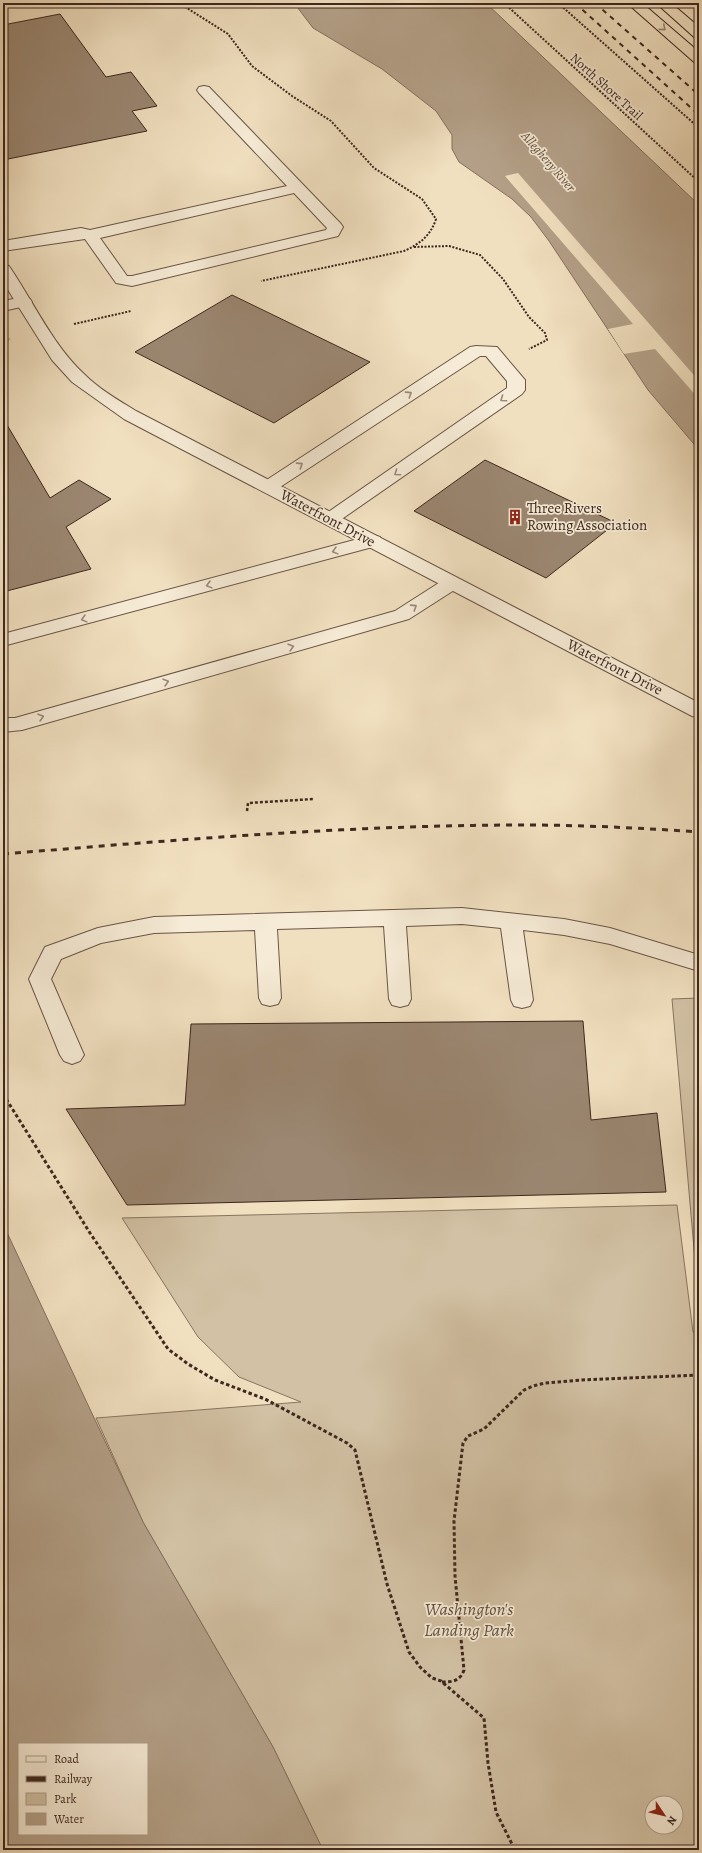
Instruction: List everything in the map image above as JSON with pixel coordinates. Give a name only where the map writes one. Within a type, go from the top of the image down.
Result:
[{"type":"highway","points":[[634,3],[699,59]]},
{"type":"highway","points":[[663,3],[699,34]]},
{"type":"street","points":[[90,235],[122,280],[132,281],[332,234],[335,227],[204,90]]},
{"type":"street","points":[[3,246],[81,233],[90,235],[298,188]]},
{"type":"street","name":"Waterfront Drive","points":[[3,269],[58,356],[78,378],[104,398],[130,415],[699,711]]},
{"type":"street","points":[[3,306],[24,302]]},
{"type":"street","points":[[268,486],[476,351],[491,351],[516,380],[516,390],[330,519]]},
{"type":"street","points":[[3,640],[373,541]]},
{"type":"street","points":[[3,726],[30,720],[402,615],[452,582]]},
{"type":"street","points":[[72,1056],[40,979],[53,953],[98,936],[154,925],[462,916],[564,927],[610,936],[699,963]]},
{"type":"street","points":[[394,918],[400,999]]},
{"type":"street","points":[[266,922],[270,998]]},
{"type":"street","points":[[511,922],[522,1000]]},
{"type":"path","points":[[179,3],[228,34],[252,66],[292,96],[331,121],[374,168],[422,199],[436,219],[434,226],[423,241]]},
{"type":"path","name":"North Shore Trail","points":[[504,3],[699,182]]},
{"type":"path","points":[[558,3],[699,128]]},
{"type":"path","points":[[414,247],[449,246],[480,255],[503,279],[529,317],[545,334],[547,340],[526,351]]},
{"type":"path","points":[[247,811],[248,803],[314,799]]},
{"type":"path","points":[[3,1094],[90,1233],[168,1349],[188,1364],[215,1380],[265,1400],[297,1415],[347,1443],[355,1450],[387,1584],[409,1652],[420,1667],[432,1678],[442,1682],[484,1718],[488,1763],[496,1812],[515,1850]]},
{"type":"path","points":[[442,1682],[454,1682],[462,1677],[464,1670],[455,1576],[454,1521],[463,1442],[468,1436],[484,1429],[524,1390],[539,1384],[582,1380],[699,1375]]},
{"type":"green space","points":[[699,998],[699,1305],[672,999]]},
{"type":"green space","name":"Washington's Landing Park","points":[[677,1205],[693,1332],[699,1333],[699,1850],[323,1850],[273,1747],[143,1522],[96,1418],[301,1402],[239,1377],[198,1337],[122,1218]]},
{"type":"water","name":"Allegheny River","points":[[294,3],[486,3],[699,205],[699,450],[648,390],[549,241],[531,217],[512,199],[459,162],[452,149],[452,135],[436,111],[382,69],[313,28]]},
{"type":"water","points":[[3,1224],[143,1522],[273,1747],[323,1850],[3,1850]]},
{"type":"pier","points":[[518,173],[699,381],[699,399],[655,349],[624,354],[608,329],[633,324],[505,176]]},
{"type":"building","points":[[60,14],[106,77],[131,72],[157,106],[132,111],[147,131],[3,160],[3,25]]},
{"type":"building","points":[[232,295],[370,362],[274,423],[135,352]]},
{"type":"building","points":[[3,418],[50,498],[79,480],[111,499],[66,527],[91,569],[3,592]]},
{"type":"building","name":"Three Rivers Rowing Association","points":[[485,460],[616,523],[546,578],[414,511]]},
{"type":"building","points":[[583,1021],[591,1120],[657,1113],[666,1192],[127,1205],[66,1109],[185,1105],[191,1024]]},
{"type":"railway","points":[[575,3],[699,115]]},
{"type":"railway","points":[[595,3],[699,95]]},
{"type":"railway","points":[[3,854],[328,830],[546,825],[699,832]]},
{"type":"place","name":"Three Rivers Rowing Association","points":[[515,517]]}]
